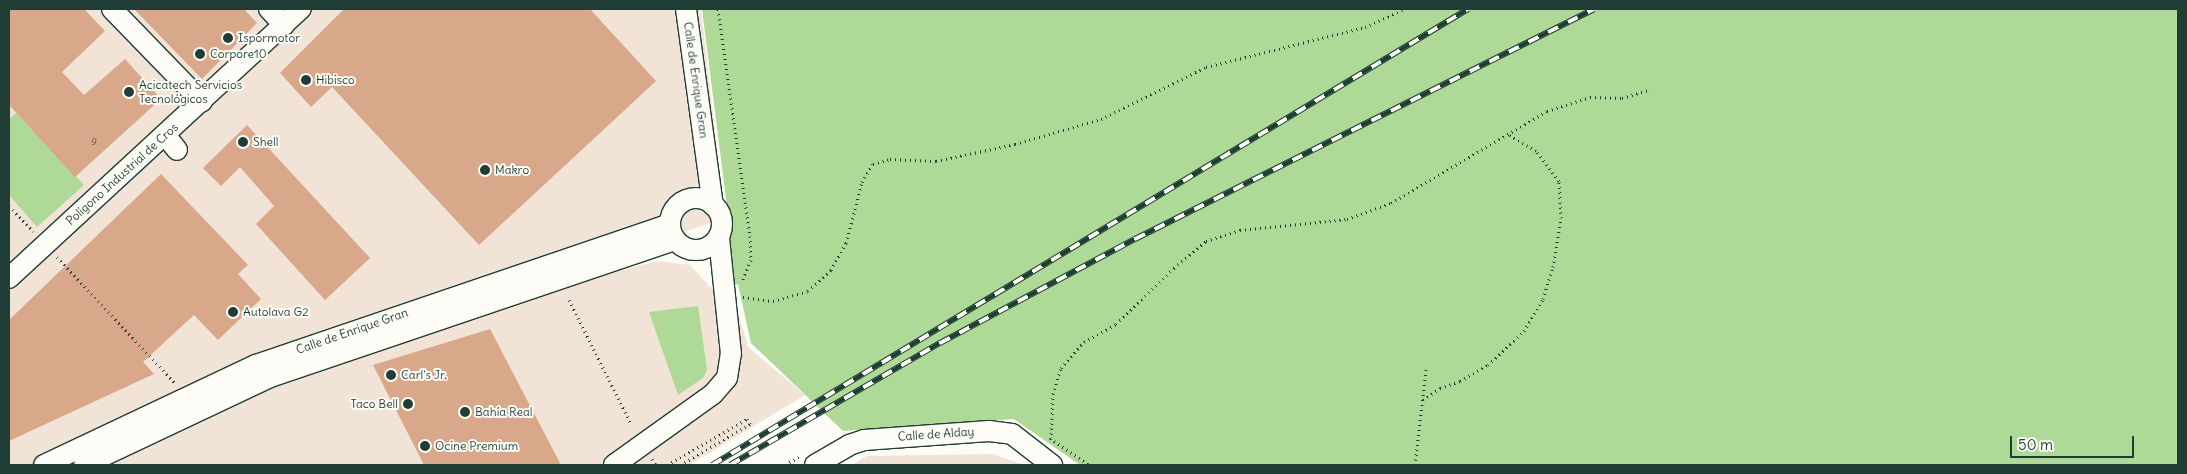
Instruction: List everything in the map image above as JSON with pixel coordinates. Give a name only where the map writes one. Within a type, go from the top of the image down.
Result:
[{"type":"street","points":[[112,9],[202,102]]},
{"type":"street","points":[[269,9],[284,25]]},
{"type":"street","name":"Polígono Industrial de Cros","points":[[9,278],[171,143],[202,102],[301,9]]},
{"type":"street","name":"Calle de Enrique Gran","points":[[686,9],[713,205]]},
{"type":"street","name":"Calle de Enrique Gran","points":[[690,199],[700,180],[706,152]]},
{"type":"street","points":[[614,465],[713,394],[727,378],[731,354],[733,290],[719,237],[721,220],[713,205],[698,198],[690,199],[676,208],[673,232],[689,249],[707,249],[719,237]]},
{"type":"street","name":"Calle de Enrique Gran","points":[[44,465],[256,365],[673,232]]},
{"type":"street","name":"Calle de Enrique Gran","points":[[84,465],[270,377],[673,232]]},
{"type":"street","points":[[698,250],[733,290]]},
{"type":"street","name":"Calle de Alday","points":[[816,465],[849,445],[864,440],[989,431],[1012,434],[1052,465]]},
{"type":"path","points":[[718,9],[750,236],[750,265],[733,290],[748,298],[773,301],[808,290],[831,270],[846,243],[862,182],[873,164],[890,159],[936,161],[1015,144],[1101,119],[1206,67],[1365,27],[1405,9]]},
{"type":"path","points":[[1051,439],[1053,394],[1061,368],[1084,342],[1116,324],[1174,268],[1206,242],[1240,230],[1347,219],[1391,203],[1547,111],[1590,97],[1622,98],[1651,89]]},
{"type":"path","points":[[1423,400],[1440,388],[1460,381],[1488,365],[1524,331],[1543,299],[1554,267],[1561,218],[1560,182],[1536,151],[1509,134]]},
{"type":"path","points":[[9,206],[36,234]]},
{"type":"path","points":[[57,256],[176,384]]},
{"type":"path","points":[[569,300],[631,424]]},
{"type":"path","points":[[1415,465],[1426,370]]},
{"type":"path","points":[[667,465],[747,419],[750,424],[680,465]]},
{"type":"shaded area","points":[[9,9],[701,9],[725,218],[485,298],[487,306],[657,261],[690,265],[710,287],[731,287],[748,347],[805,395],[689,465],[9,465]]},
{"type":"shaded area","points":[[992,454],[1025,465],[852,465],[867,456]]},
{"type":"green space","points":[[702,9],[2178,9],[2178,465],[1080,465],[1014,419],[843,431],[751,343],[738,284],[731,287],[731,238]]},
{"type":"green space","points":[[16,113],[84,185],[37,227],[9,195],[9,119]]},
{"type":"green space","points":[[698,306],[707,370],[703,378],[678,395],[649,312]]},
{"type":"building","points":[[9,9],[84,9],[105,31],[62,72],[84,95],[125,59],[161,99],[75,177],[9,105]]},
{"type":"building","points":[[134,9],[244,9],[257,23],[202,79]]},
{"type":"building","name":"Makro","points":[[344,9],[590,9],[656,81],[479,245],[332,87],[311,107],[280,73]]},
{"type":"building","points":[[247,125],[370,258],[325,300],[256,224],[274,206],[240,167],[221,186],[203,168]]},
{"type":"building","points":[[161,174],[248,265],[238,274],[261,299],[218,340],[194,315],[143,362],[154,374],[9,441],[9,320]]},
{"type":"building","name":"Bahía Real","points":[[490,329],[561,465],[424,465],[373,365]]},
{"type":"railway","points":[[712,465],[1468,9]]},
{"type":"railway","points":[[730,465],[940,343],[1135,239],[1594,9]]},
{"type":"place","name":"Ispormotor","points":[[228,38]]},
{"type":"place","name":"Corpore10","points":[[200,54]]},
{"type":"place","name":"Hibisco","points":[[306,80]]},
{"type":"place","name":"Acicatech Servicios Tecnológicos","points":[[129,92]]},
{"type":"place","name":"Shell","points":[[243,142]]},
{"type":"place","name":"Makro","points":[[485,170]]},
{"type":"place","name":"Autolava G2","points":[[233,312]]},
{"type":"place","name":"Carl's Jr.","points":[[391,375]]},
{"type":"place","name":"Taco Bell","points":[[408,404]]},
{"type":"place","name":"Bahía Real","points":[[465,412]]},
{"type":"place","name":"Ocine Premium","points":[[425,446]]}]
